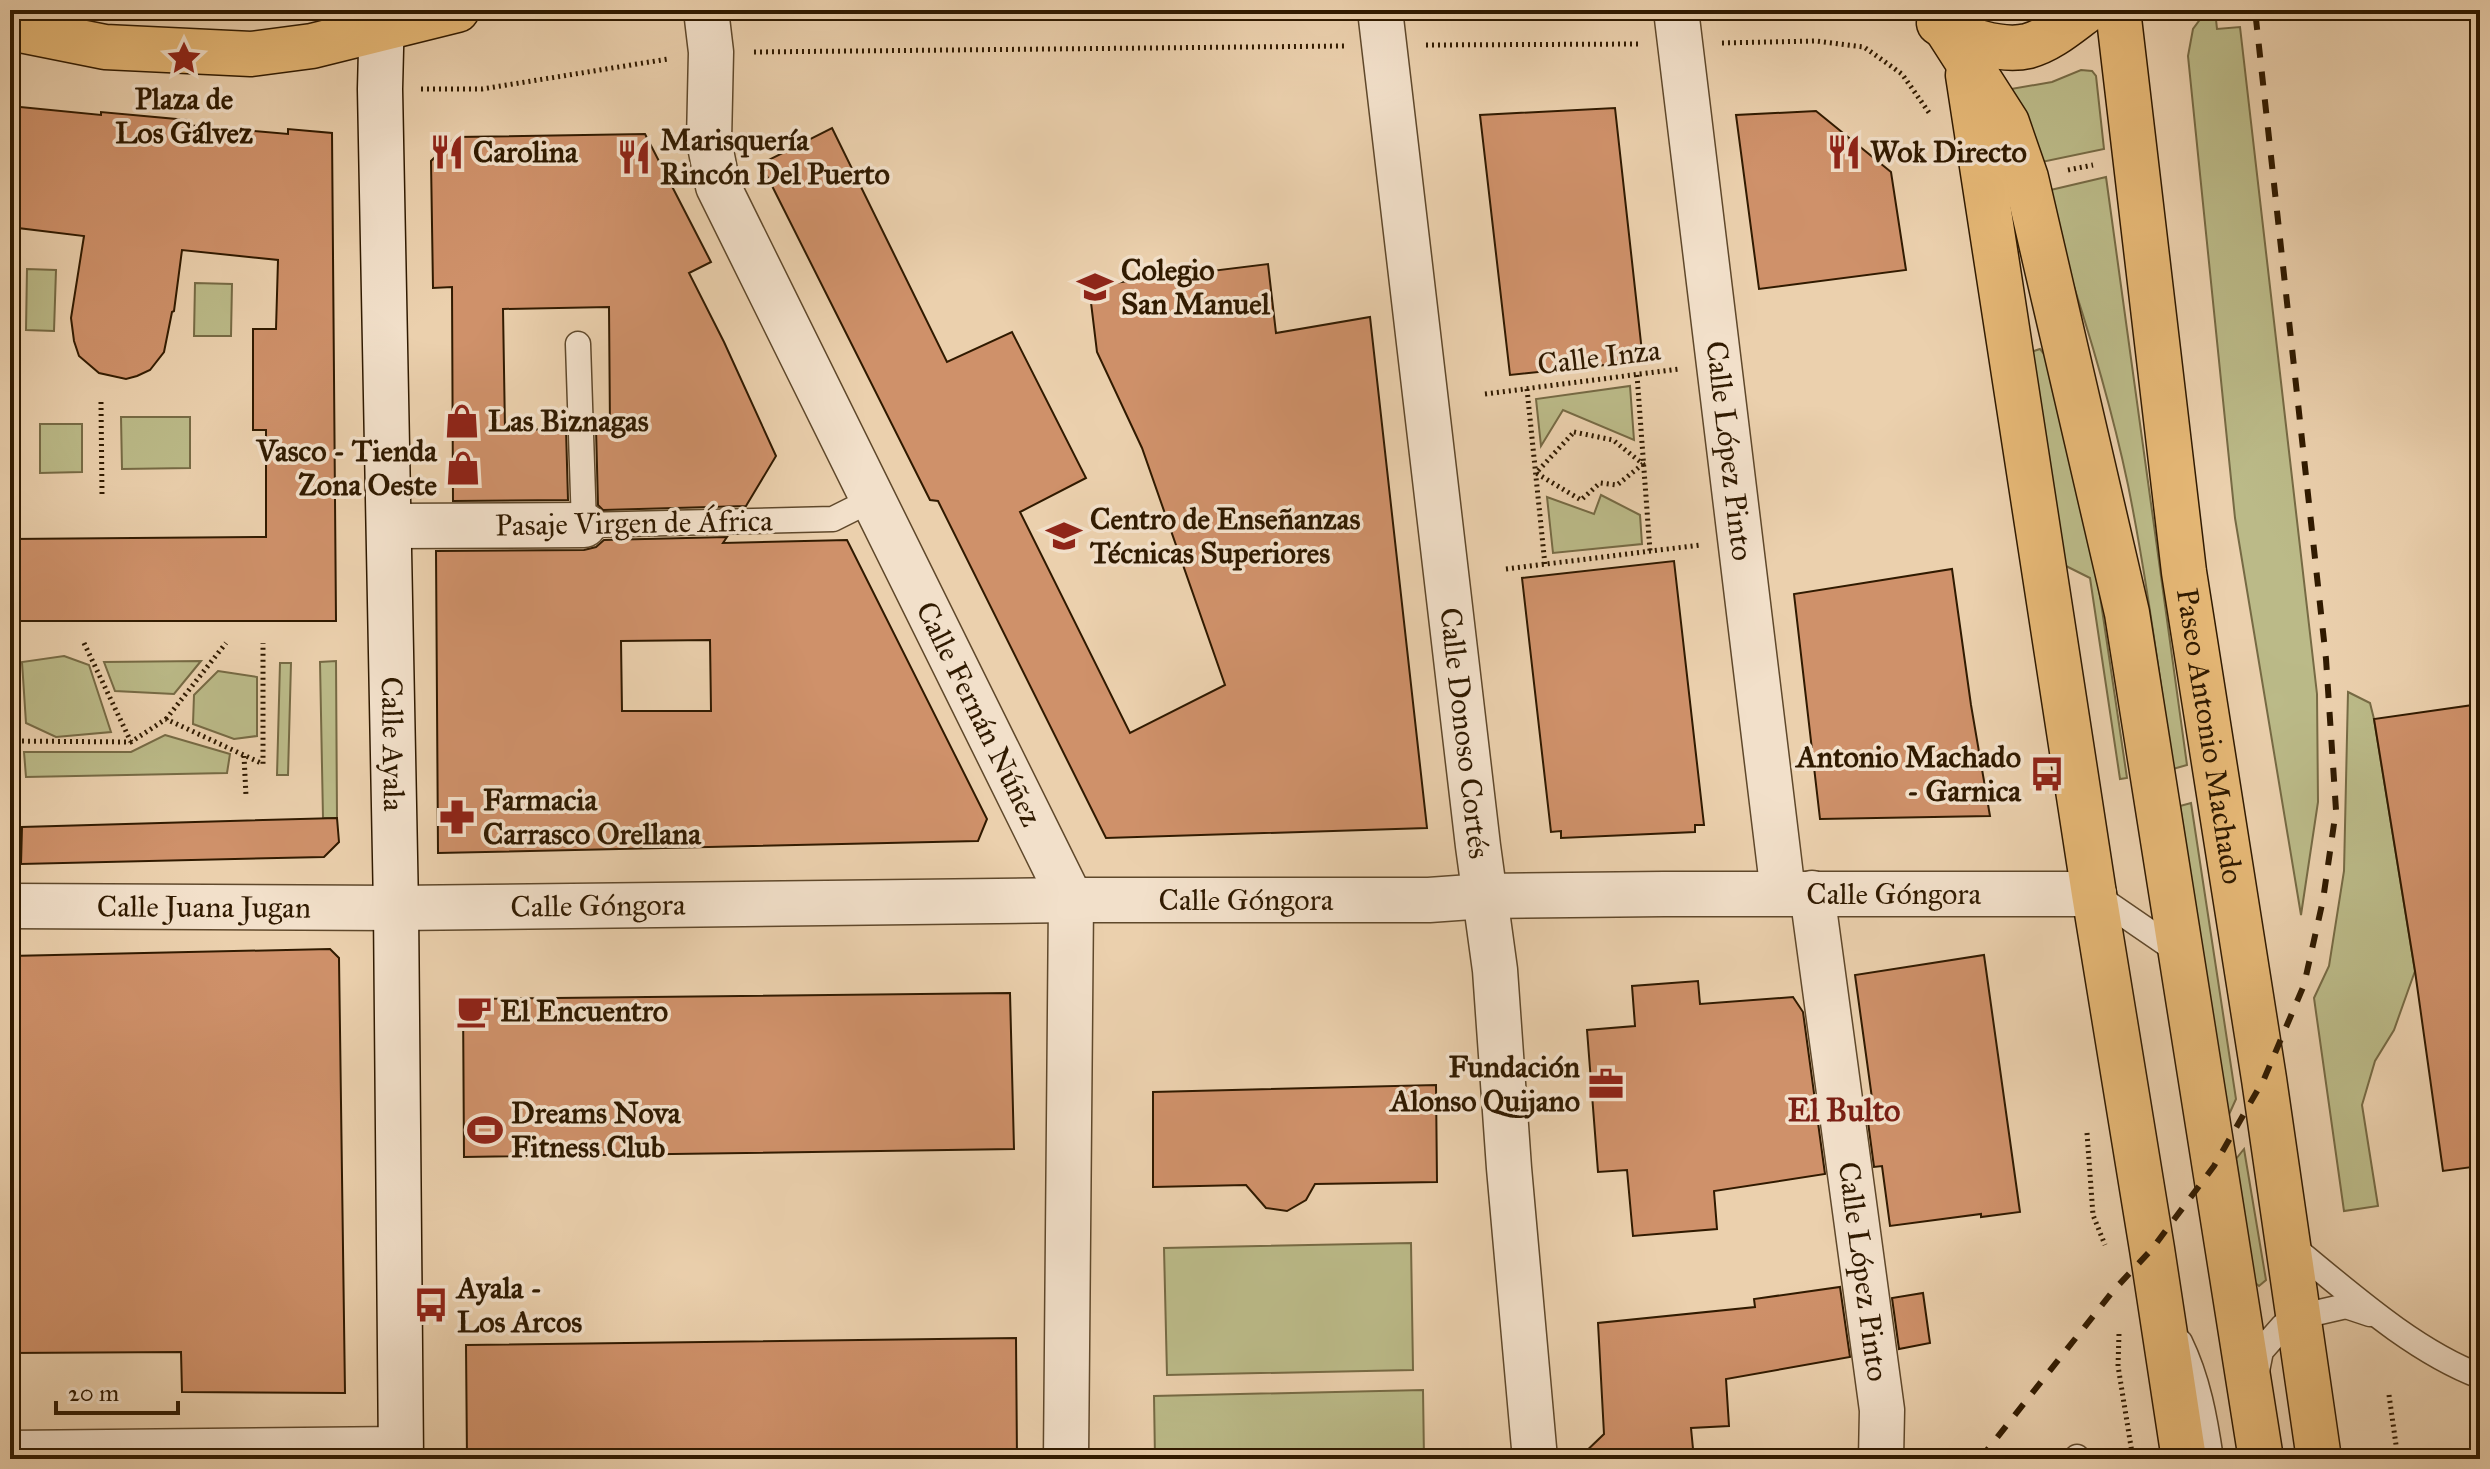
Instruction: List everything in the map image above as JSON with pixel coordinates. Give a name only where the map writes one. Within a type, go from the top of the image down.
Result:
[{"type":"main road","points":[[10,28],[105,47],[251,54],[312,46],[382,20],[457,10]]},
{"type":"main road","points":[[1947,32],[1986,45],[2027,46],[2056,33],[2087,10]]},
{"type":"main road","name":"Paseo Antonio Machado","points":[[2118,10],[2184,572],[2319,1459]]},
{"type":"main road","points":[[1947,32],[1987,188],[2184,1459]]},
{"type":"main road","name":"Paseo Antonio Machado","points":[[1947,32],[2007,123],[2026,178],[2127,613],[2261,1459]]},
{"type":"street","name":"Calle Ayala","points":[[382,20],[380,89],[396,908],[401,1449]]},
{"type":"street","name":"Calle López Pinto","points":[[1678,27],[1741,541],[1882,1410],[1881,1459]]},
{"type":"street","name":"Calle Donoso Cortés","points":[[1382,28],[1495,970],[1535,1459]]},
{"type":"street","name":"Calle Fernán Núñez","points":[[709,31],[709,141],[718,186],[1071,900],[1066,1459]]},
{"type":"street","name":"Pasaje Virgen de África","points":[[390,526],[584,525]]},
{"type":"street","name":"Calle Góngora","points":[[396,908],[1071,900],[1429,900],[1485,896],[1798,893],[2094,894]]},
{"type":"street","name":"Calle Juana Jugan","points":[[10,906],[396,908]]},
{"type":"lane","points":[[578,344],[584,525]]},
{"type":"lane","name":"Pasaje Virgen de África","points":[[584,525],[833,519],[873,499]]},
{"type":"lane","points":[[2094,894],[2180,953]]},
{"type":"lane","points":[[2288,1243],[2380,1317],[2453,1366],[2480,1376]]},
{"type":"lane","points":[[2160,1300],[2192,1366],[2211,1459]]},
{"type":"lane","points":[[2252,1400],[2261,1351],[2283,1326],[2298,1317],[2346,1306],[2380,1317]]},
{"type":"lane","points":[[10,1443],[401,1449]]},
{"type":"path","points":[[380,89],[482,89],[709,31],[1678,27],[1864,47],[1902,74],[1933,118]]},
{"type":"path","name":"Calle Inza","points":[[1485,394],[1719,364]]},
{"type":"path","points":[[1637,375],[1650,551]]},
{"type":"path","points":[[1527,389],[1545,565]]},
{"type":"path","points":[[101,402],[102,495]]},
{"type":"path","points":[[1536,473],[1574,432],[1613,440],[1643,464]]},
{"type":"path","points":[[1536,473],[1581,500],[1600,483],[1617,485],[1643,464]]},
{"type":"path","points":[[1506,569],[1741,541]]},
{"type":"path","points":[[84,643],[131,742]]},
{"type":"path","points":[[10,741],[131,742],[166,719],[226,643]]},
{"type":"path","points":[[166,719],[263,764],[263,643]]},
{"type":"path","points":[[244,755],[246,796]]},
{"type":"path","points":[[2389,1395],[2398,1459]]},
{"type":"shaded area","points":[[2207,10],[2215,10],[2217,29],[2240,27],[2317,694],[2318,802],[2301,915],[2235,518],[2188,56],[2193,29]]},
{"type":"shaded area","points":[[2081,70],[2092,71],[2096,76],[2104,149],[2032,164],[2011,89],[2052,82]]},
{"type":"shaded area","points":[[2106,177],[2187,765],[2173,769],[2141,556],[2120,448],[2090,337],[2042,192]]},
{"type":"shaded area","points":[[27,269],[56,270],[54,331],[26,330]]},
{"type":"shaded area","points":[[195,283],[232,284],[231,336],[194,336]]},
{"type":"shaded area","points":[[2040,349],[2050,361],[2095,562],[2127,778],[2120,779],[2090,578],[2060,563],[2031,352]]},
{"type":"shaded area","points":[[1630,386],[1634,440],[1563,410],[1541,446],[1536,399]]},
{"type":"shaded area","points":[[121,417],[190,417],[190,468],[122,469]]},
{"type":"shaded area","points":[[40,424],[82,424],[82,472],[40,473]]},
{"type":"shaded area","points":[[1601,495],[1640,515],[1642,544],[1553,553],[1547,497],[1594,514]]},
{"type":"shaded area","points":[[64,656],[89,665],[111,732],[56,737],[26,723],[22,662]]},
{"type":"shaded area","points":[[201,661],[174,694],[115,691],[104,662]]},
{"type":"shaded area","points":[[336,661],[337,818],[323,818],[320,662]]},
{"type":"shaded area","points":[[280,663],[291,663],[288,775],[277,775]]},
{"type":"shaded area","points":[[218,671],[257,677],[257,736],[234,739],[193,724],[194,695]]},
{"type":"shaded area","points":[[2348,692],[2370,703],[2374,719],[2415,971],[2394,1030],[2375,1061],[2362,1105],[2378,1206],[2344,1211],[2314,998],[2329,966],[2344,871]]},
{"type":"shaded area","points":[[165,735],[230,754],[227,773],[26,777],[24,752],[131,752]]},
{"type":"shaded area","points":[[2191,803],[2236,1099],[2227,1119],[2180,806]]},
{"type":"shaded area","points":[[2244,1149],[2266,1280],[2259,1286],[2253,1281],[2236,1159]]},
{"type":"shaded area","points":[[1411,1243],[1413,1370],[1167,1375],[1164,1248]]},
{"type":"shaded area","points":[[1423,1390],[1424,1459],[1155,1459],[1154,1396]]},
{"type":"building","points":[[10,106],[187,120],[187,125],[288,134],[288,129],[332,133],[336,621],[10,621],[10,539],[266,537],[266,430],[253,430],[253,329],[276,329],[278,260],[182,250],[174,311],[164,352],[150,370],[137,376],[126,379],[99,373],[79,356],[71,318],[84,236],[10,227]]},
{"type":"building","points":[[1615,108],[1643,361],[1510,375],[1480,115]]},
{"type":"building","points":[[1816,111],[1891,172],[1906,270],[1759,289],[1736,115]]},
{"type":"building","points":[[832,128],[947,362],[1012,332],[1086,478],[1020,512],[1130,733],[1225,685],[1142,448],[1097,352],[1089,286],[1268,264],[1276,333],[1370,317],[1427,828],[1106,838],[938,501],[930,500],[761,164]]},
{"type":"building","points":[[645,134],[711,262],[689,273],[776,456],[746,506],[603,510],[598,505],[596,428],[610,428],[609,307],[503,309],[505,430],[566,429],[568,500],[453,501],[452,287],[433,288],[431,161],[456,137]]},
{"type":"building","points":[[727,537],[723,543],[847,540],[987,819],[978,841],[438,853],[436,551],[584,550],[596,547],[604,540]],"holes":[[[710,640],[711,711],[622,711],[621,641]]]},
{"type":"building","points":[[1674,561],[1704,825],[1695,825],[1695,832],[1561,838],[1561,831],[1551,832],[1522,578]]},
{"type":"building","points":[[1952,569],[1990,816],[1820,819],[1794,594]]},
{"type":"building","points":[[2480,704],[2480,1166],[2443,1171],[2415,971],[2374,719]]},
{"type":"building","points":[[337,818],[339,842],[324,857],[21,864],[22,827]]},
{"type":"building","points":[[330,949],[339,958],[345,1393],[182,1392],[181,1352],[10,1353],[10,956]]},
{"type":"building","points":[[1984,955],[2020,1212],[1890,1226],[1882,1166],[1874,1167],[1866,1107],[1875,1120],[1855,975]]},
{"type":"building","points":[[1698,981],[1700,1004],[1793,997],[1803,1012],[1825,1174],[1714,1191],[1717,1229],[1633,1236],[1627,1170],[1598,1172],[1587,1030],[1635,1026],[1632,986]]},
{"type":"building","points":[[1010,993],[1014,1149],[464,1157],[463,999]]},
{"type":"building","points":[[1436,1085],[1437,1182],[1315,1184],[1306,1200],[1287,1211],[1266,1208],[1246,1185],[1153,1187],[1153,1092]]},
{"type":"building","points":[[1840,1287],[1850,1357],[1726,1379],[1729,1426],[1691,1428],[1694,1459],[1578,1459],[1604,1434],[1598,1323],[1755,1307],[1754,1299]]},
{"type":"building","points":[[1923,1293],[1930,1343],[1899,1349],[1892,1298]]},
{"type":"building","points":[[1016,1338],[1017,1459],[467,1459],[466,1345]]},
{"type":"railway","points":[[1980,1459],[2113,1291],[2152,1249],[2214,1166],[2264,1079],[2304,985],[2323,900],[2336,810],[2326,659],[2255,10]]},
{"type":"place","name":"Plaza de Los Gálvez","points":[[184,58]]},
{"type":"place","name":"Carolina","points":[[447,152]]},
{"type":"place","name":"Wok Directo","points":[[1844,152]]},
{"type":"place","name":"Marisquería Rincón Del Puerto","points":[[634,157]]},
{"type":"place","name":"Colegio San Manuel","points":[[1095,287]]},
{"type":"place","name":"Las Biznagas","points":[[462,421]]},
{"type":"place","name":"Vasco - Tienda Zona Oeste","points":[[463,468]]},
{"type":"place","name":"Centro de Enseñanzas Técnicas Superiores","points":[[1064,536]]},
{"type":"place","name":"Antonio Machado - Garnica","points":[[2047,774]]},
{"type":"place","name":"Farmacia Carrasco Orellana","points":[[457,817]]},
{"type":"place","name":"El Encuentro","points":[[474,1011]]},
{"type":"place","name":"Fundación Alonso Quijano","points":[[1606,1084]]},
{"type":"place","name":"Dreams Nova Fitness Club","points":[[485,1130]]},
{"type":"place","name":"Ayala - Los Arcos","points":[[431,1305]]},
{"type":"district","name":"El Bulto","points":[[1844,1110]]}]
